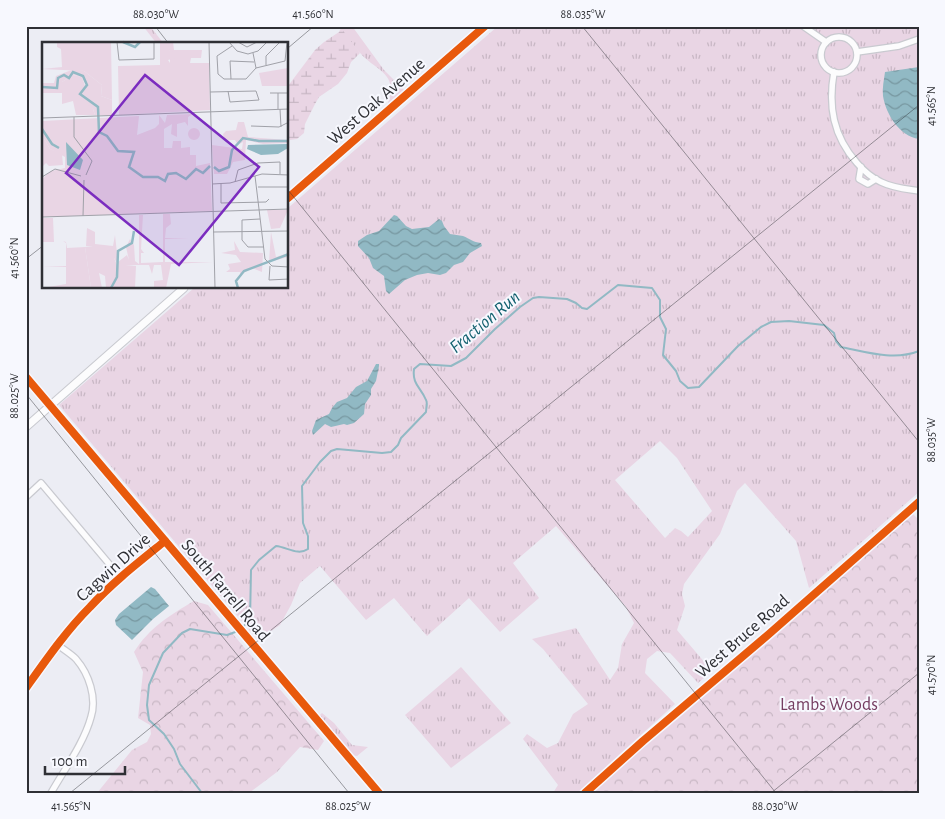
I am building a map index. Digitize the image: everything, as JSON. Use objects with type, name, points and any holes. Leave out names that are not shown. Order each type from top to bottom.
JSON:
[{"type":"street","name":"West Oak Avenue","points":[[289,197],[485,26]]},
{"type":"street","points":[[803,26],[826,42]]},
{"type":"street","points":[[836,37],[842,37],[852,42],[857,52],[852,68],[840,73],[834,72],[824,65],[821,53],[826,42],[836,37]]},
{"type":"street","points":[[857,52],[899,46],[919,40]]},
{"type":"street","points":[[834,72],[831,89],[833,123],[839,138],[849,154],[860,167],[876,179],[898,188],[919,191]]},
{"type":"street","points":[[860,167],[860,179],[863,183],[868,184],[876,179]]},
{"type":"street","points":[[26,427],[183,289]]},
{"type":"street","name":"South Farrell Road","points":[[26,378],[379,793]]},
{"type":"street","points":[[26,497],[41,483],[121,578]]},
{"type":"street","name":"West Bruce Road","points":[[585,793],[919,502]]},
{"type":"street","name":"Cagwin Drive","points":[[26,688],[91,605],[165,541]]},
{"type":"street","points":[[51,793],[84,735],[92,716],[92,696],[88,678],[76,659],[58,645]]},
{"type":"green space","points":[[143,26],[150,26],[162,42],[155,42]]},
{"type":"green space","points":[[339,26],[352,26],[384,70],[405,91],[392,103],[388,103],[390,85],[385,74],[358,51]]},
{"type":"green space","points":[[498,26],[919,26],[919,492],[809,588],[796,541],[745,483],[737,491],[720,534],[684,584],[682,594],[685,606],[677,630],[712,671],[698,683],[670,653],[657,651],[647,659],[645,673],[675,704],[577,793],[553,793],[558,785],[523,739],[527,734],[547,748],[558,743],[573,714],[588,704],[543,649],[532,639],[576,628],[610,680],[618,668],[622,644],[634,623],[626,607],[556,526],[513,563],[539,598],[500,632],[469,598],[427,636],[394,598],[366,620],[320,566],[300,583],[280,625],[258,640],[59,405],[193,289],[289,289],[289,207]],"holes":[[[660,441],[677,458],[712,511],[688,537],[675,528],[665,538],[615,480]]]},
{"type":"green space","points":[[341,28],[360,53],[351,62],[347,73],[338,84],[319,97],[305,124],[304,133],[297,139],[290,140],[289,85],[315,50],[339,32]]},
{"type":"green space","name":"Lambs Woods","points":[[912,513],[919,520],[919,793],[590,793]]},
{"type":"green space","points":[[194,601],[208,605],[324,741],[318,750],[300,747],[277,772],[249,793],[97,793],[132,750],[147,742],[151,734],[150,725],[138,718],[143,672],[134,652],[153,629]]},
{"type":"green space","points":[[461,667],[511,723],[451,768],[405,715]]},
{"type":"green space","points":[[322,713],[334,723],[352,745],[368,747],[357,756],[350,755],[318,717]]},
{"type":"water","points":[[919,67],[919,139],[905,134],[890,117],[883,96],[883,90],[885,72]]},
{"type":"water","points":[[394,215],[412,229],[429,227],[439,219],[450,234],[463,236],[481,243],[482,246],[470,253],[463,262],[454,265],[446,273],[440,275],[428,273],[417,275],[405,280],[389,294],[386,291],[384,276],[373,268],[369,258],[358,246],[358,241],[367,235],[379,231]]},
{"type":"water","points":[[376,364],[379,364],[379,366],[376,381],[371,389],[371,395],[365,404],[364,414],[354,423],[347,425],[331,427],[325,424],[313,435],[312,431],[316,420],[329,414],[337,402],[347,398],[356,387],[367,381]]},
{"type":"water","points":[[151,587],[155,589],[169,606],[132,640],[116,625],[115,620],[119,614]]},
{"type":"waterway","name":"Fraction Run","points":[[241,628],[250,621],[251,570],[259,560],[276,546],[300,552],[308,549],[308,536],[303,523],[302,486],[320,462],[331,451],[337,449],[391,452],[398,445],[401,438],[426,412],[427,401],[414,379],[414,369],[420,364],[451,366],[466,358],[495,329],[533,298],[567,299],[587,309],[618,285],[652,288],[660,300],[660,317],[666,329],[663,355],[676,371],[680,381],[688,388],[699,387],[738,346],[761,327],[771,322],[789,321],[824,325],[834,333],[836,341],[841,347],[870,353],[900,355],[919,351]]},
{"type":"waterway","name":"Fraction Run","points":[[202,793],[180,764],[174,749],[164,734],[149,720],[147,705],[149,685],[163,653],[182,633],[190,629],[227,635],[238,631]]},
{"type":"cycle path","points":[[289,197],[485,26]]},
{"type":"cycle path","points":[[26,377],[379,793]]},
{"type":"cycle path","points":[[585,793],[919,502]]},
{"type":"cycle path","points":[[26,688],[56,646],[81,616],[117,581],[165,541]]}]
